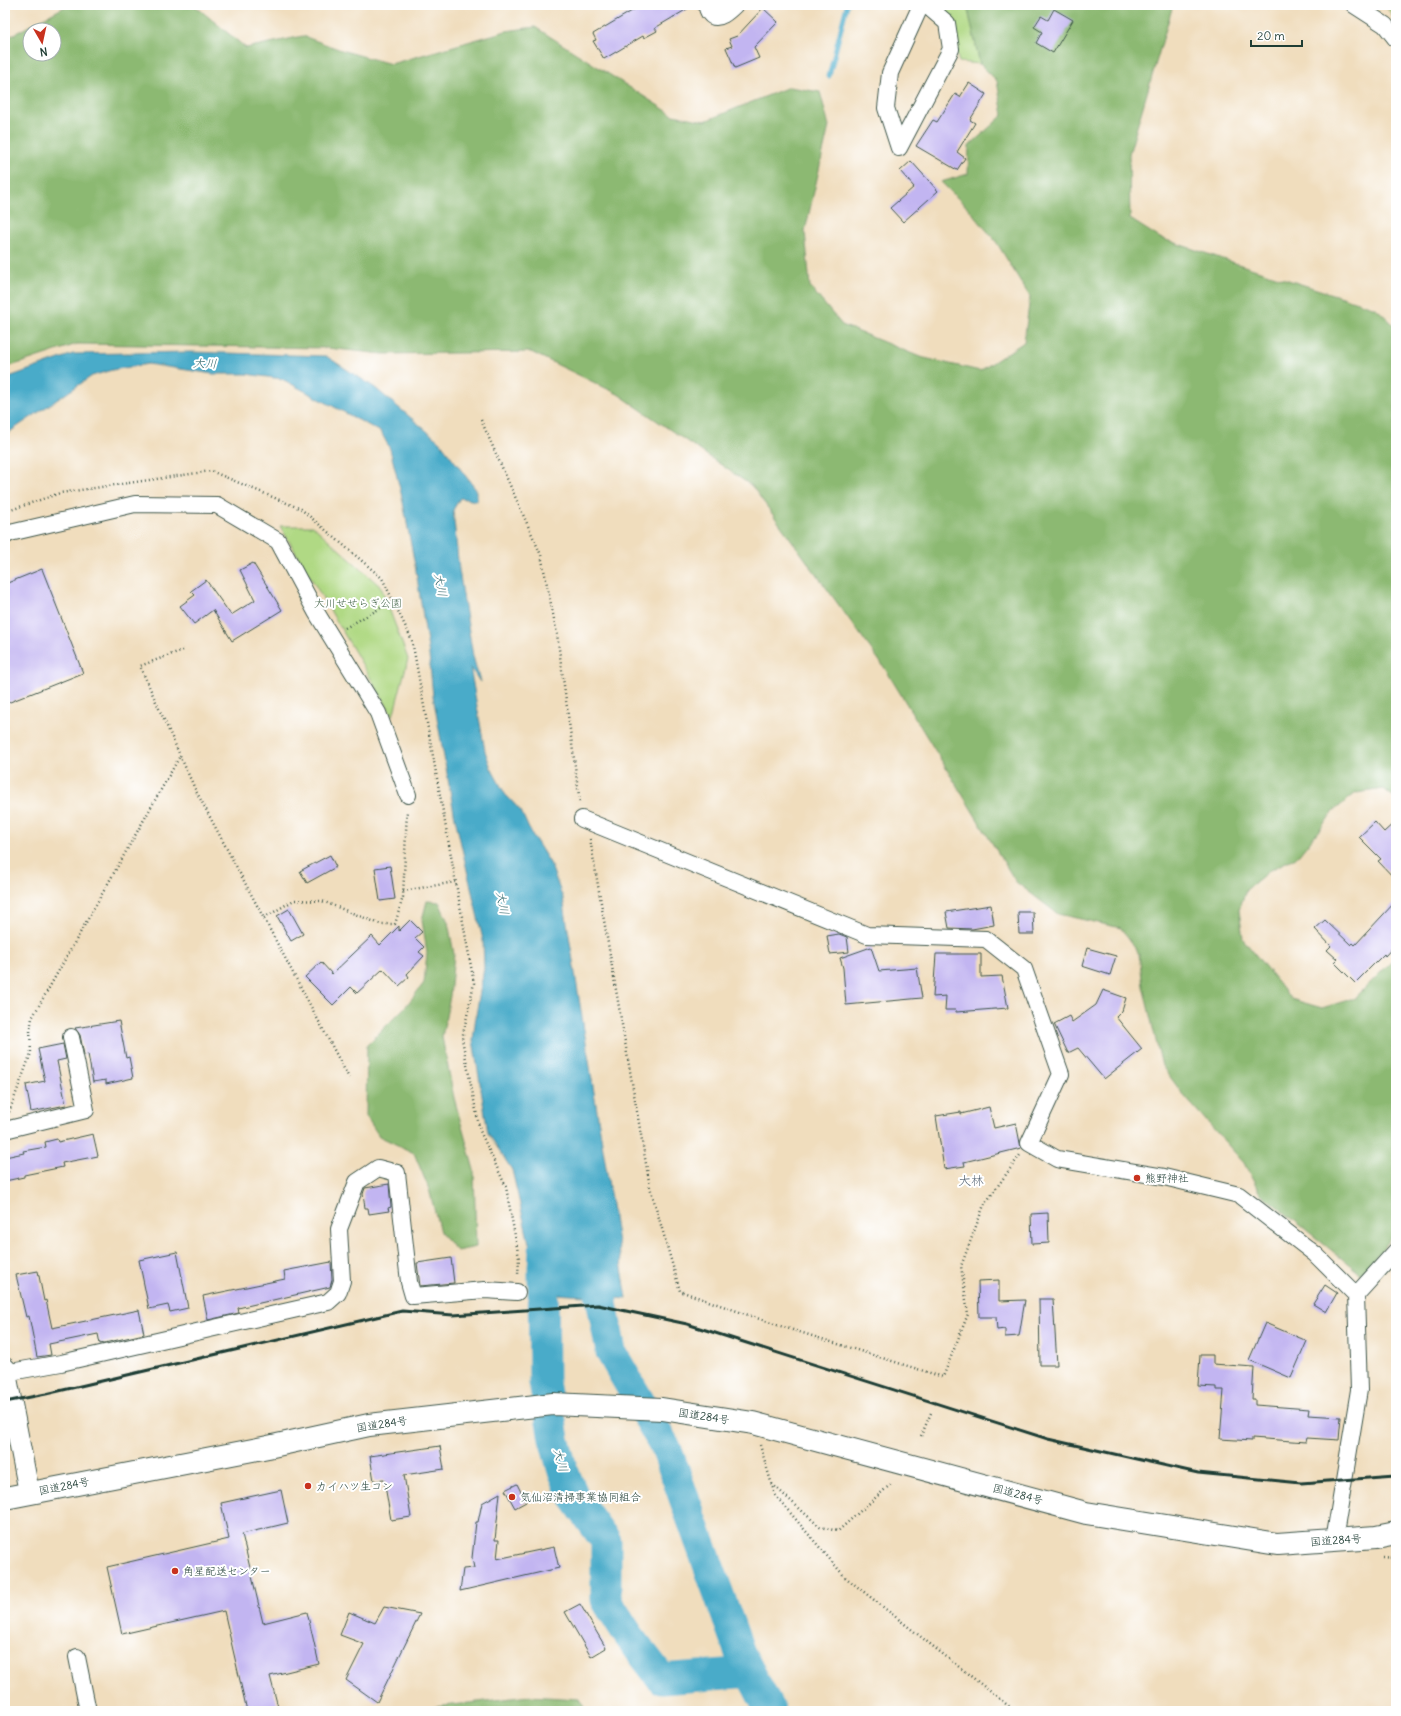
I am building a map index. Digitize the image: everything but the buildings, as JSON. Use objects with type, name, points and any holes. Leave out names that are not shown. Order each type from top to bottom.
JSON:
[{"type":"highway","name":"国道284号","points":[[5,1498],[29,1492],[268,1447],[368,1425],[505,1408],[553,1404],[662,1409],[753,1423],[1086,1513],[1277,1544],[1334,1540],[1396,1533]]},
{"type":"street","points":[[706,5],[710,14],[719,17],[728,13],[735,5]]},
{"type":"street","points":[[920,5],[890,73],[886,108],[899,148],[951,49],[947,23],[926,5]]},
{"type":"street","points":[[1354,5],[1385,26],[1396,39]]},
{"type":"street","points":[[5,536],[10,533],[135,504],[218,505],[278,542],[331,636],[378,713],[408,795]]},
{"type":"street","points":[[585,820],[867,935],[986,939],[1024,969],[1061,1074],[1029,1142],[1057,1159],[1164,1177],[1239,1195],[1315,1254],[1356,1295],[1359,1390],[1334,1540]]},
{"type":"street","points":[[6,1124],[86,1110],[71,1037]]},
{"type":"street","points":[[29,1492],[5,1371],[61,1363],[328,1302],[338,1293],[342,1281],[339,1229],[357,1182],[378,1168],[397,1173],[409,1282],[413,1296],[485,1290],[517,1292]]},
{"type":"street","points":[[1356,1295],[1396,1251]]},
{"type":"street","points":[[77,1657],[88,1711]]},
{"type":"path","points":[[481,420],[541,555],[557,634],[585,820],[650,1188],[680,1291],[774,1324],[943,1377],[968,1314],[961,1266],[984,1205],[1029,1142]]},
{"type":"path","points":[[5,512],[60,493],[211,471],[301,509],[382,578],[412,640],[474,983],[462,1039],[480,1131],[506,1187],[519,1258],[517,1292]]},
{"type":"path","points":[[331,636],[393,601]]},
{"type":"path","points":[[184,650],[140,666],[195,789],[349,1078]]},
{"type":"path","points":[[6,1124],[31,1053],[30,1030],[32,1018],[180,756]]},
{"type":"path","points":[[264,918],[294,900],[322,901],[380,924],[395,924],[403,891],[408,795]]},
{"type":"path","points":[[403,891],[455,882]]},
{"type":"path","points":[[921,1436],[932,1413]]},
{"type":"path","points":[[753,1423],[775,1495],[845,1577],[1015,1711]]},
{"type":"path","points":[[772,1484],[820,1527],[838,1531],[891,1484]]},
{"type":"green space","points":[[68,5],[194,5],[246,48],[303,36],[344,51],[391,64],[506,31],[535,27],[673,115],[705,121],[789,87],[820,92],[829,126],[805,231],[810,287],[842,325],[920,357],[980,371],[1024,342],[1030,297],[997,243],[969,209],[941,182],[968,174],[969,146],[1003,115],[997,81],[980,64],[967,5],[1173,5],[1129,154],[1130,219],[1160,238],[1376,308],[1396,327],[1396,799],[1384,789],[1356,793],[1336,809],[1298,856],[1270,870],[1246,890],[1239,910],[1243,939],[1291,999],[1322,1008],[1355,998],[1396,957],[1396,1233],[1361,1274],[1259,1192],[1244,1163],[1185,1097],[1162,1066],[1143,986],[1139,954],[1121,928],[1058,914],[1016,882],[884,667],[752,486],[618,394],[531,352],[383,354],[327,348],[77,344],[5,368],[5,39],[22,30],[22,62],[62,62],[62,22],[36,22]]},
{"type":"green space","points":[[941,5],[967,5],[980,64],[959,62]]},
{"type":"green space","points":[[1382,5],[1396,5],[1396,20],[1387,8]]},
{"type":"green space","name":"大川せせらぎ公園","points":[[280,526],[313,526],[381,587],[408,659],[393,716]]},
{"type":"green space","points":[[427,901],[439,902],[448,922],[454,954],[450,996],[442,1037],[454,1098],[474,1170],[476,1247],[457,1251],[440,1232],[429,1189],[414,1153],[379,1136],[366,1116],[367,1045],[406,1006],[424,983],[427,953],[422,920]]},
{"type":"green space","points":[[529,1696],[579,1699],[586,1711],[425,1711],[435,1707]]},
{"type":"water","points":[[191,352],[326,356],[374,387],[440,442],[477,491],[477,501],[460,498],[453,510],[459,570],[473,656],[480,682],[470,667],[485,751],[491,768],[505,794],[521,811],[530,831],[550,863],[563,898],[627,1299],[528,1292],[534,1283],[532,1256],[512,1170],[488,1133],[473,1040],[484,968],[483,940],[455,818],[433,696],[429,655],[416,571],[402,497],[390,449],[381,432],[282,379],[246,374],[213,374],[148,364],[112,370],[92,376],[5,435],[5,381],[9,377],[73,354]]},
{"type":"waterway","points":[[829,76],[847,5]]},
{"type":"waterway","name":"大川","points":[[544,1251],[544,1382],[554,1439],[562,1468],[574,1497],[606,1541],[606,1600],[629,1636],[662,1679],[750,1672]]},
{"type":"waterway","name":"大川","points":[[593,1254],[611,1352],[666,1448],[740,1653],[770,1711]]},
{"type":"railway","points":[[5,1402],[46,1394],[402,1311],[453,1315],[598,1305],[687,1324],[1048,1439],[1198,1473],[1301,1483],[1396,1476]]},
{"type":"place","name":"熊野神社","points":[[1137,1178]]},
{"type":"place","name":"カイハツ生コン","points":[[308,1486]]},
{"type":"place","name":"気仙沼清掃事業協同組合","points":[[512,1497]]},
{"type":"place","name":"角星配送センター","points":[[175,1571]]},
{"type":"district","name":"大林","points":[[971,1180]]}]
